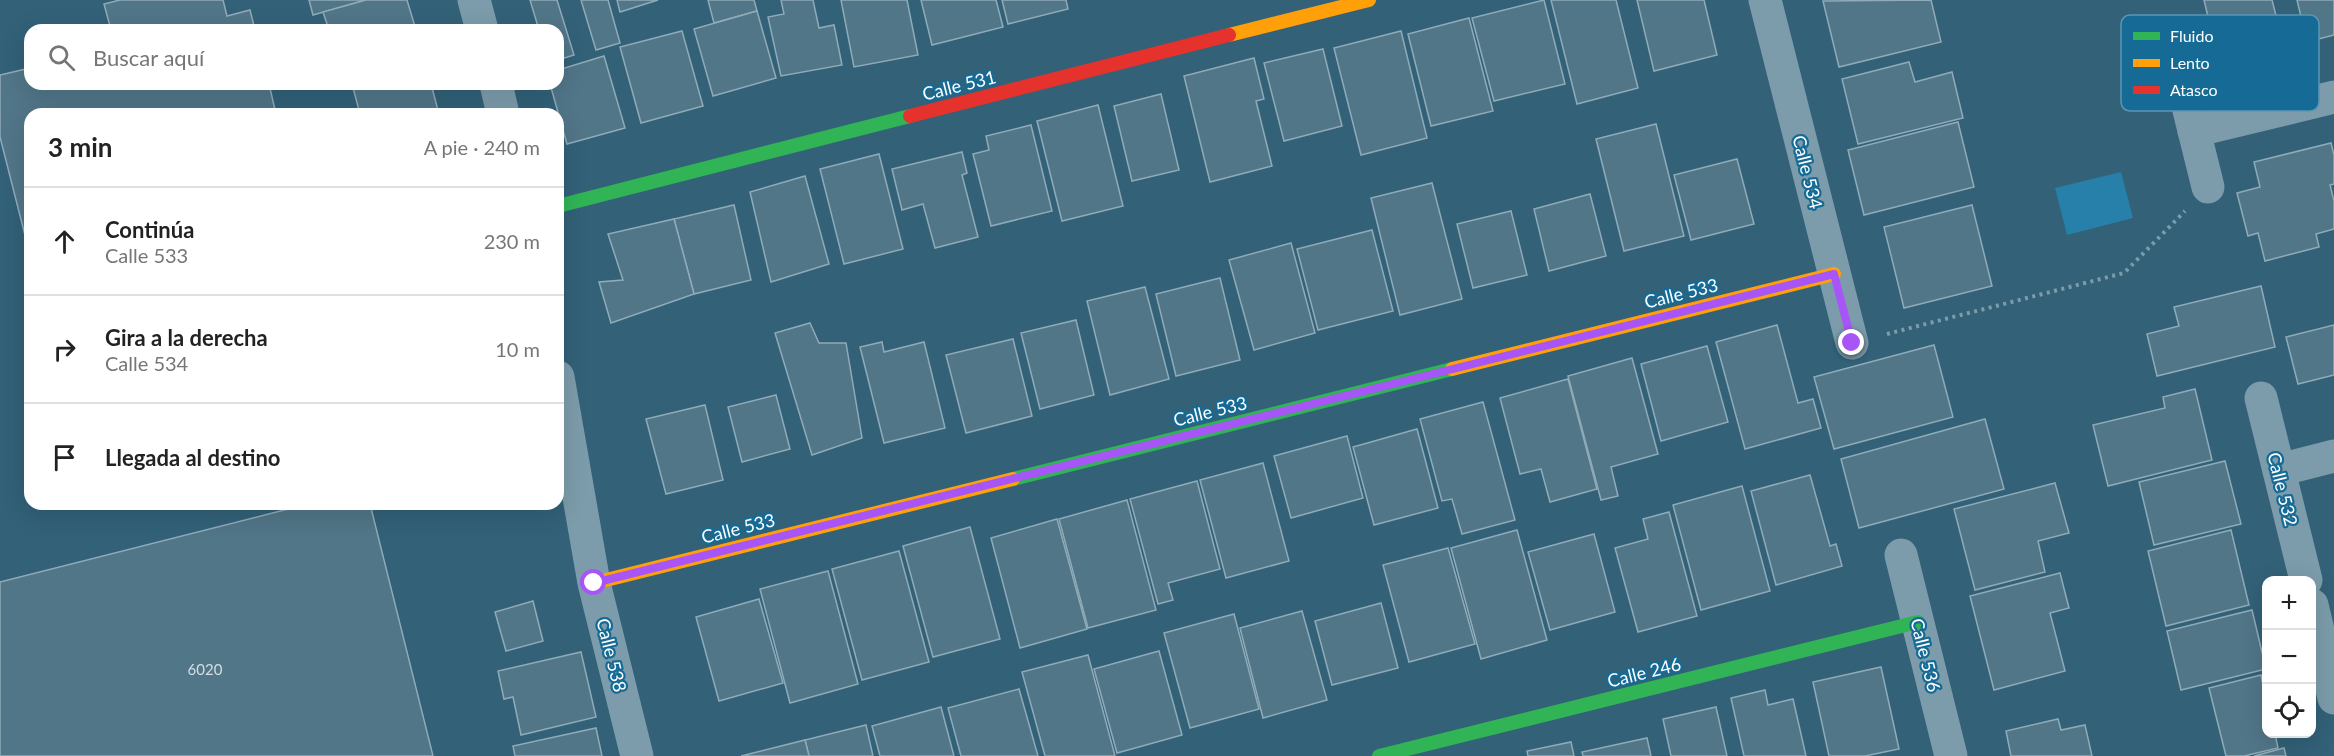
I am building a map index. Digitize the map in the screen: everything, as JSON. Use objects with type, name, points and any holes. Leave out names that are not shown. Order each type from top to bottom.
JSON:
[{"type":"street","points":[[474,0],[480,24]]},
{"type":"street","name":"Calle 531","points":[[564,204],[1369,0]]},
{"type":"street","name":"Calle 534","points":[[1766,0],[1852,343]]},
{"type":"street","points":[[497,90],[502,108]]},
{"type":"street","points":[[2319,101],[2334,97]]},
{"type":"street","points":[[2189,111],[2208,187]]},
{"type":"street","points":[[2194,131],[2276,111]]},
{"type":"street","name":"Calle 533","points":[[594,583],[1834,274]]},
{"type":"street","name":"Calle 532","points":[[2261,398],[2305,576]]},
{"type":"street","name":"Calle 538","points":[[564,411],[594,583],[637,756]]},
{"type":"street","points":[[2279,470],[2334,456]]},
{"type":"street","name":"Calle 536","points":[[1901,555],[1951,756]]},
{"type":"street","name":"Calle 246","points":[[1379,756],[1918,622]]},
{"type":"street","points":[[2316,622],[2334,698]]},
{"type":"path","points":[[1852,343],[2124,273],[2208,187]]},
{"type":"shaded area","points":[[2121,172],[2133,218],[2067,235],[2055,188]]},
{"type":"building","points":[[120,0],[223,0],[227,16],[250,10],[254,24],[109,24],[104,4]]},
{"type":"building","points":[[309,0],[366,0],[313,15]]},
{"type":"building","points":[[366,0],[407,0],[414,24],[327,24],[323,12]]},
{"type":"building","points":[[530,0],[557,0],[574,55],[564,58],[564,24],[537,24]]},
{"type":"building","points":[[581,0],[608,0],[620,43],[596,50]]},
{"type":"building","points":[[617,0],[658,0],[620,12]]},
{"type":"building","points":[[708,0],[754,0],[757,11],[714,23]]},
{"type":"building","points":[[781,0],[813,0],[819,28],[834,25],[842,65],[781,76],[768,17],[784,14]]},
{"type":"building","points":[[841,0],[907,0],[918,55],[854,67]]},
{"type":"building","points":[[921,0],[996,0],[1003,27],[932,45]]},
{"type":"building","points":[[1002,0],[1066,0],[1068,9],[1008,24]]},
{"type":"building","points":[[1544,0],[1565,84],[1494,101],[1472,18]]},
{"type":"building","points":[[1551,0],[1616,0],[1638,88],[1577,104]]},
{"type":"building","points":[[1637,0],[1704,0],[1717,55],[1654,71]]},
{"type":"building","points":[[1931,0],[1941,42],[1839,67],[1823,1]]},
{"type":"building","points":[[2204,0],[2272,0],[2276,15],[2208,15]]},
{"type":"building","points":[[2297,0],[2334,0],[2334,35],[2319,39],[2319,15],[2301,15]]},
{"type":"building","points":[[757,11],[776,78],[713,96],[694,29]]},
{"type":"building","points":[[1469,18],[1493,111],[1431,126],[1408,34]]},
{"type":"building","points":[[682,31],[703,106],[641,123],[620,47]]},
{"type":"building","points":[[1401,31],[1427,138],[1361,155],[1334,48]]},
{"type":"building","points":[[1323,49],[1342,126],[1284,141],[1264,63]]},
{"type":"building","points":[[604,56],[625,128],[567,144],[564,133],[564,108],[557,108],[552,90],[564,90],[564,68]]},
{"type":"building","points":[[1254,58],[1264,99],[1256,101],[1272,166],[1210,182],[1184,76]]},
{"type":"building","points":[[1909,62],[1915,82],[1952,72],[1963,118],[1858,144],[1842,79]]},
{"type":"building","points":[[24,69],[24,90],[270,90],[275,108],[24,108],[24,231],[0,137],[0,75]]},
{"type":"building","points":[[354,90],[433,90],[437,108],[358,108]]},
{"type":"building","points":[[1161,94],[1179,170],[1132,181],[1114,106]]},
{"type":"building","points":[[1098,105],[1123,206],[1062,221],[1037,121]]},
{"type":"building","points":[[1958,122],[1974,187],[1864,215],[1848,150]]},
{"type":"building","points":[[1656,124],[1684,236],[1624,251],[1596,139]]},
{"type":"building","points":[[1031,125],[1052,211],[991,226],[973,154],[989,150],[986,136]]},
{"type":"building","points":[[2331,143],[2334,155],[2334,184],[2330,185],[2334,201],[2334,229],[2316,234],[2319,247],[2265,261],[2258,233],[2248,236],[2237,193],[2260,187],[2254,162]]},
{"type":"building","points":[[962,152],[967,173],[962,175],[978,237],[935,248],[923,204],[902,210],[892,169]]},
{"type":"building","points":[[879,154],[903,249],[844,264],[820,169]]},
{"type":"building","points":[[1737,159],[1754,224],[1691,240],[1674,175]]},
{"type":"building","points":[[805,176],[829,264],[771,282],[750,192]]},
{"type":"building","points":[[1432,183],[1462,299],[1400,315],[1371,198]]},
{"type":"building","points":[[1590,194],[1606,256],[1549,271],[1534,209]]},
{"type":"building","points":[[734,205],[751,280],[694,294],[674,219]]},
{"type":"building","points":[[1972,205],[1992,286],[1904,308],[1884,227]]},
{"type":"building","points":[[1511,211],[1527,275],[1473,288],[1457,224]]},
{"type":"building","points":[[674,219],[694,294],[611,323],[599,282],[623,280],[608,234]]},
{"type":"building","points":[[1372,230],[1393,311],[1318,330],[1297,249]]},
{"type":"building","points":[[1291,243],[1315,333],[1254,350],[1229,260]]},
{"type":"building","points":[[1220,278],[1240,360],[1176,376],[1156,294]]},
{"type":"building","points":[[2261,286],[2275,347],[2157,376],[2147,334],[2179,326],[2174,307]]},
{"type":"building","points":[[1145,287],[1169,379],[1110,395],[1087,301]]},
{"type":"building","points":[[1076,320],[1094,395],[1040,409],[1021,333]]},
{"type":"building","points":[[810,323],[819,343],[846,343],[862,438],[812,455],[775,333]]},
{"type":"building","points":[[1777,325],[1798,403],[1813,399],[1821,428],[1745,449],[1716,342]]},
{"type":"building","points":[[2334,325],[2334,375],[2298,384],[2286,337]]},
{"type":"building","points":[[1013,339],[1032,416],[966,433],[946,355]]},
{"type":"building","points":[[882,342],[884,352],[924,342],[945,428],[884,443],[860,347]]},
{"type":"building","points":[[1934,345],[1953,417],[1834,449],[1814,377]]},
{"type":"building","points":[[1707,346],[1728,422],[1661,441],[1641,364]]},
{"type":"building","points":[[1632,358],[1658,454],[1611,467],[1618,496],[1601,500],[1568,376]]},
{"type":"building","points":[[1568,379],[1597,489],[1550,502],[1541,469],[1520,474],[1500,398]]},
{"type":"building","points":[[2195,389],[2212,460],[2108,486],[2093,425],[2165,408],[2163,397]]},
{"type":"building","points":[[776,395],[790,449],[742,462],[728,407]]},
{"type":"building","points":[[1483,402],[1515,520],[1462,534],[1452,499],[1442,501],[1420,419]]},
{"type":"building","points":[[705,405],[723,480],[666,494],[646,419]]},
{"type":"building","points":[[1985,419],[2004,489],[1859,528],[1841,459]]},
{"type":"building","points":[[1417,429],[1438,508],[1374,525],[1353,447]]},
{"type":"building","points":[[1347,436],[1363,498],[1291,518],[1274,456]]},
{"type":"building","points":[[2225,461],[2241,524],[2154,545],[2139,482]]},
{"type":"building","points":[[1263,463],[1289,561],[1226,578],[1200,480]]},
{"type":"building","points":[[1810,475],[1830,546],[1836,544],[1842,566],[1776,585],[1751,491]]},
{"type":"building","points":[[1197,481],[1220,569],[1168,583],[1173,600],[1158,604],[1130,499]]},
{"type":"building","points":[[2055,483],[2069,533],[2038,541],[2045,572],[1975,590],[1954,509]]},
{"type":"building","points":[[1742,486],[1770,591],[1701,610],[1673,505]]},
{"type":"building","points":[[1127,500],[1156,610],[1088,628],[1059,519]]},
{"type":"building","points":[[284,510],[372,510],[433,756],[0,756],[0,582]]},
{"type":"building","points":[[1669,512],[1697,616],[1638,632],[1615,548],[1648,539],[1643,519]]},
{"type":"building","points":[[1057,519],[1087,629],[1020,648],[991,538]]},
{"type":"building","points":[[970,527],[1000,639],[933,657],[903,546]]},
{"type":"building","points":[[1517,530],[1547,640],[1481,659],[1451,548]]},
{"type":"building","points":[[2231,530],[2249,605],[2166,626],[2148,551]]},
{"type":"building","points":[[1594,534],[1615,612],[1550,630],[1528,552]]},
{"type":"building","points":[[1448,548],[1475,644],[1409,662],[1383,565]]},
{"type":"building","points":[[899,551],[929,662],[862,680],[832,569]]},
{"type":"building","points":[[828,571],[858,684],[790,703],[760,589]]},
{"type":"building","points":[[2060,573],[2069,608],[2050,613],[2065,671],[1994,690],[1970,596]]},
{"type":"building","points":[[759,599],[783,683],[719,701],[696,617]]},
{"type":"building","points":[[533,601],[543,641],[506,651],[495,612]]},
{"type":"building","points":[[1381,603],[1398,668],[1332,685],[1315,621]]},
{"type":"building","points":[[2252,610],[2262,652],[2262,670],[2181,690],[2167,631]]},
{"type":"building","points":[[1302,611],[1327,700],[1263,718],[1240,628]]},
{"type":"building","points":[[1234,614],[1259,709],[1190,728],[1164,633]]},
{"type":"building","points":[[1159,651],[1182,735],[1117,753],[1094,669]]},
{"type":"building","points":[[581,652],[596,717],[521,735],[513,697],[504,699],[498,671]]},
{"type":"building","points":[[1088,655],[1115,756],[1045,756],[1022,672]]},
{"type":"building","points":[[1881,667],[1899,749],[1865,756],[1829,756],[1813,682]]},
{"type":"building","points":[[2261,675],[2262,738],[2276,738],[2278,748],[2244,756],[2226,756],[2209,688]]},
{"type":"building","points":[[1019,689],[1038,756],[961,756],[948,708]]},
{"type":"building","points":[[1765,690],[1768,705],[1793,699],[1806,756],[1744,756],[1731,698]]},
{"type":"building","points":[[941,707],[954,756],[880,756],[872,726]]},
{"type":"building","points":[[1716,707],[1727,756],[1671,756],[1663,719]]},
{"type":"building","points":[[2058,719],[2061,730],[2085,725],[2092,756],[2011,756],[2006,731]]},
{"type":"building","points":[[866,725],[873,756],[809,756],[805,740]]},
{"type":"building","points":[[596,728],[602,756],[515,756],[513,746]]},
{"type":"building","points":[[1647,738],[1651,756],[1583,756],[1582,752]]},
{"type":"building","points":[[805,740],[809,756],[741,756]]},
{"type":"building","points":[[1571,742],[1574,756],[1528,756],[1527,751]]},
{"type":"building","points":[[2284,748],[2286,756],[2254,756]]},
{"type":"traffic: fast","points":[[564,204],[910,116]]},
{"type":"traffic: fast","points":[[1013,479],[1452,369]]},
{"type":"traffic: fast","points":[[1379,756],[1918,622]]},
{"type":"traffic: slow","points":[[1229,35],[1369,0]]},
{"type":"traffic: slow","points":[[1452,369],[1834,274]]},
{"type":"traffic: slow","points":[[594,583],[1013,479]]},
{"type":"traffic: jam","points":[[910,116],[1229,35]]},
{"type":"route","points":[[594,583],[1834,274],[1852,343]]}]
